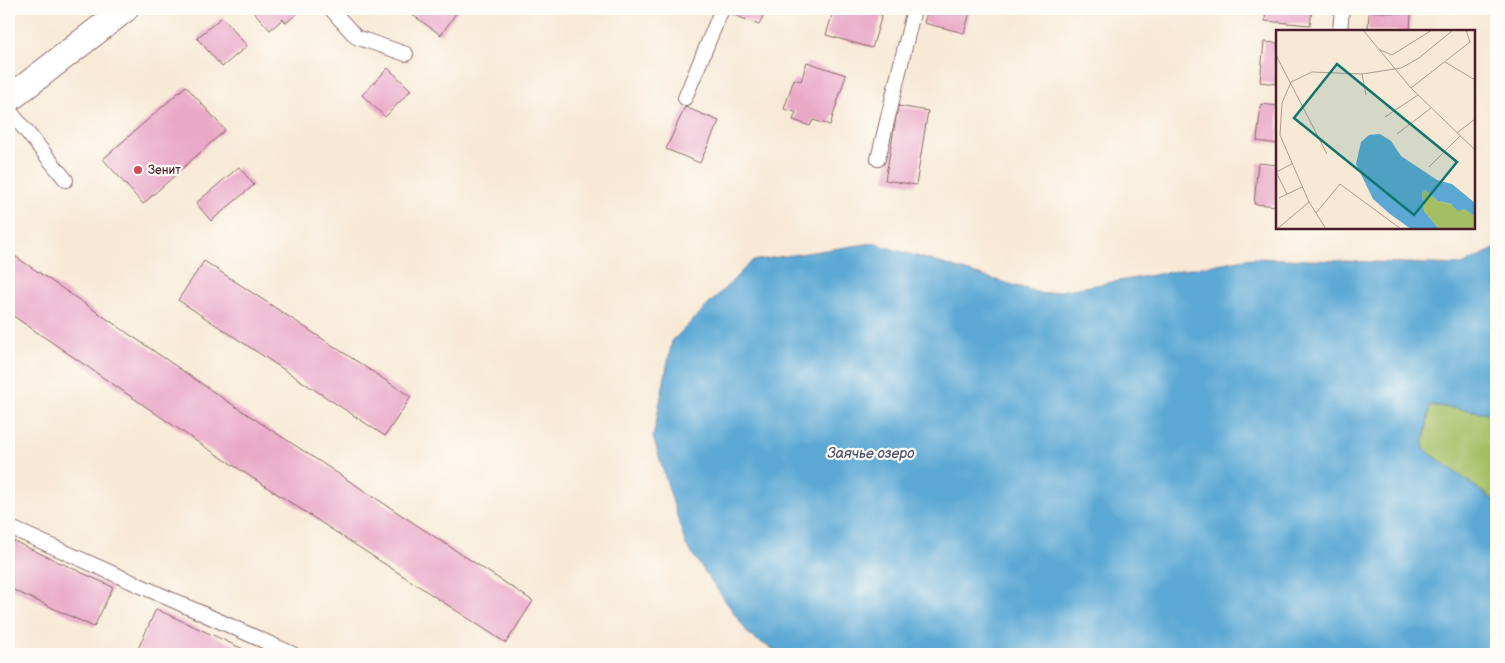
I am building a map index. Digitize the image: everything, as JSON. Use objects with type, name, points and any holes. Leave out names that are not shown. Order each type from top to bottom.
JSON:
[{"type":"street","points":[[9,99],[125,9]]},
{"type":"lane","points":[[331,9],[356,37],[406,54]]},
{"type":"lane","points":[[685,98],[722,9]]},
{"type":"lane","points":[[878,159],[914,9]]},
{"type":"lane","points":[[1340,30],[1342,9]]},
{"type":"lane","points":[[9,110],[66,180]]},
{"type":"lane","points":[[9,527],[293,654]]},
{"type":"green space","points":[[1430,405],[1496,414],[1496,502],[1423,449]]},
{"type":"water","name":"Заячье озеро","points":[[873,243],[1043,294],[1252,258],[1462,265],[1496,248],[1496,414],[1430,405],[1423,448],[1496,502],[1496,654],[781,654],[750,636],[686,545],[653,437],[672,341],[752,261]]},
{"type":"building","points":[[251,9],[297,9],[300,11],[286,23],[283,19],[270,30]]},
{"type":"building","points":[[414,9],[459,9],[441,35],[411,14]]},
{"type":"building","points":[[728,9],[766,9],[759,25],[727,12]]},
{"type":"building","points":[[834,9],[860,9],[882,15],[872,48],[826,35]]},
{"type":"building","points":[[928,9],[971,9],[964,33],[924,23]]},
{"type":"building","points":[[1266,9],[1312,9],[1310,25],[1265,21]]},
{"type":"building","points":[[1369,11],[1411,14],[1410,30],[1368,30]]},
{"type":"building","points":[[222,17],[247,46],[222,67],[197,38]]},
{"type":"building","points":[[1264,42],[1276,43],[1276,84],[1260,82]]},
{"type":"building","points":[[807,62],[846,75],[830,125],[813,120],[810,126],[793,120],[796,112],[784,109],[794,79],[801,81]]},
{"type":"building","points":[[388,68],[411,90],[385,117],[362,95]]},
{"type":"building","points":[[186,86],[225,130],[143,204],[103,159]]},
{"type":"building","points":[[1261,104],[1276,106],[1276,144],[1257,141]]},
{"type":"building","points":[[898,106],[928,111],[916,185],[885,180]]},
{"type":"building","points":[[685,107],[719,121],[700,163],[666,149]]},
{"type":"building","points":[[1258,163],[1276,165],[1276,206],[1254,204]]},
{"type":"building","points":[[239,167],[254,185],[211,221],[196,203]]},
{"type":"building","points":[[9,252],[224,399],[533,601],[506,643],[196,441],[9,313]]},
{"type":"building","points":[[204,261],[411,397],[385,436],[178,300]]},
{"type":"building","points":[[9,539],[113,587],[94,627],[9,588]]},
{"type":"building","points":[[156,609],[254,654],[149,654],[138,649]]},
{"type":"place","name":"Зенит","points":[[138,170]]}]
